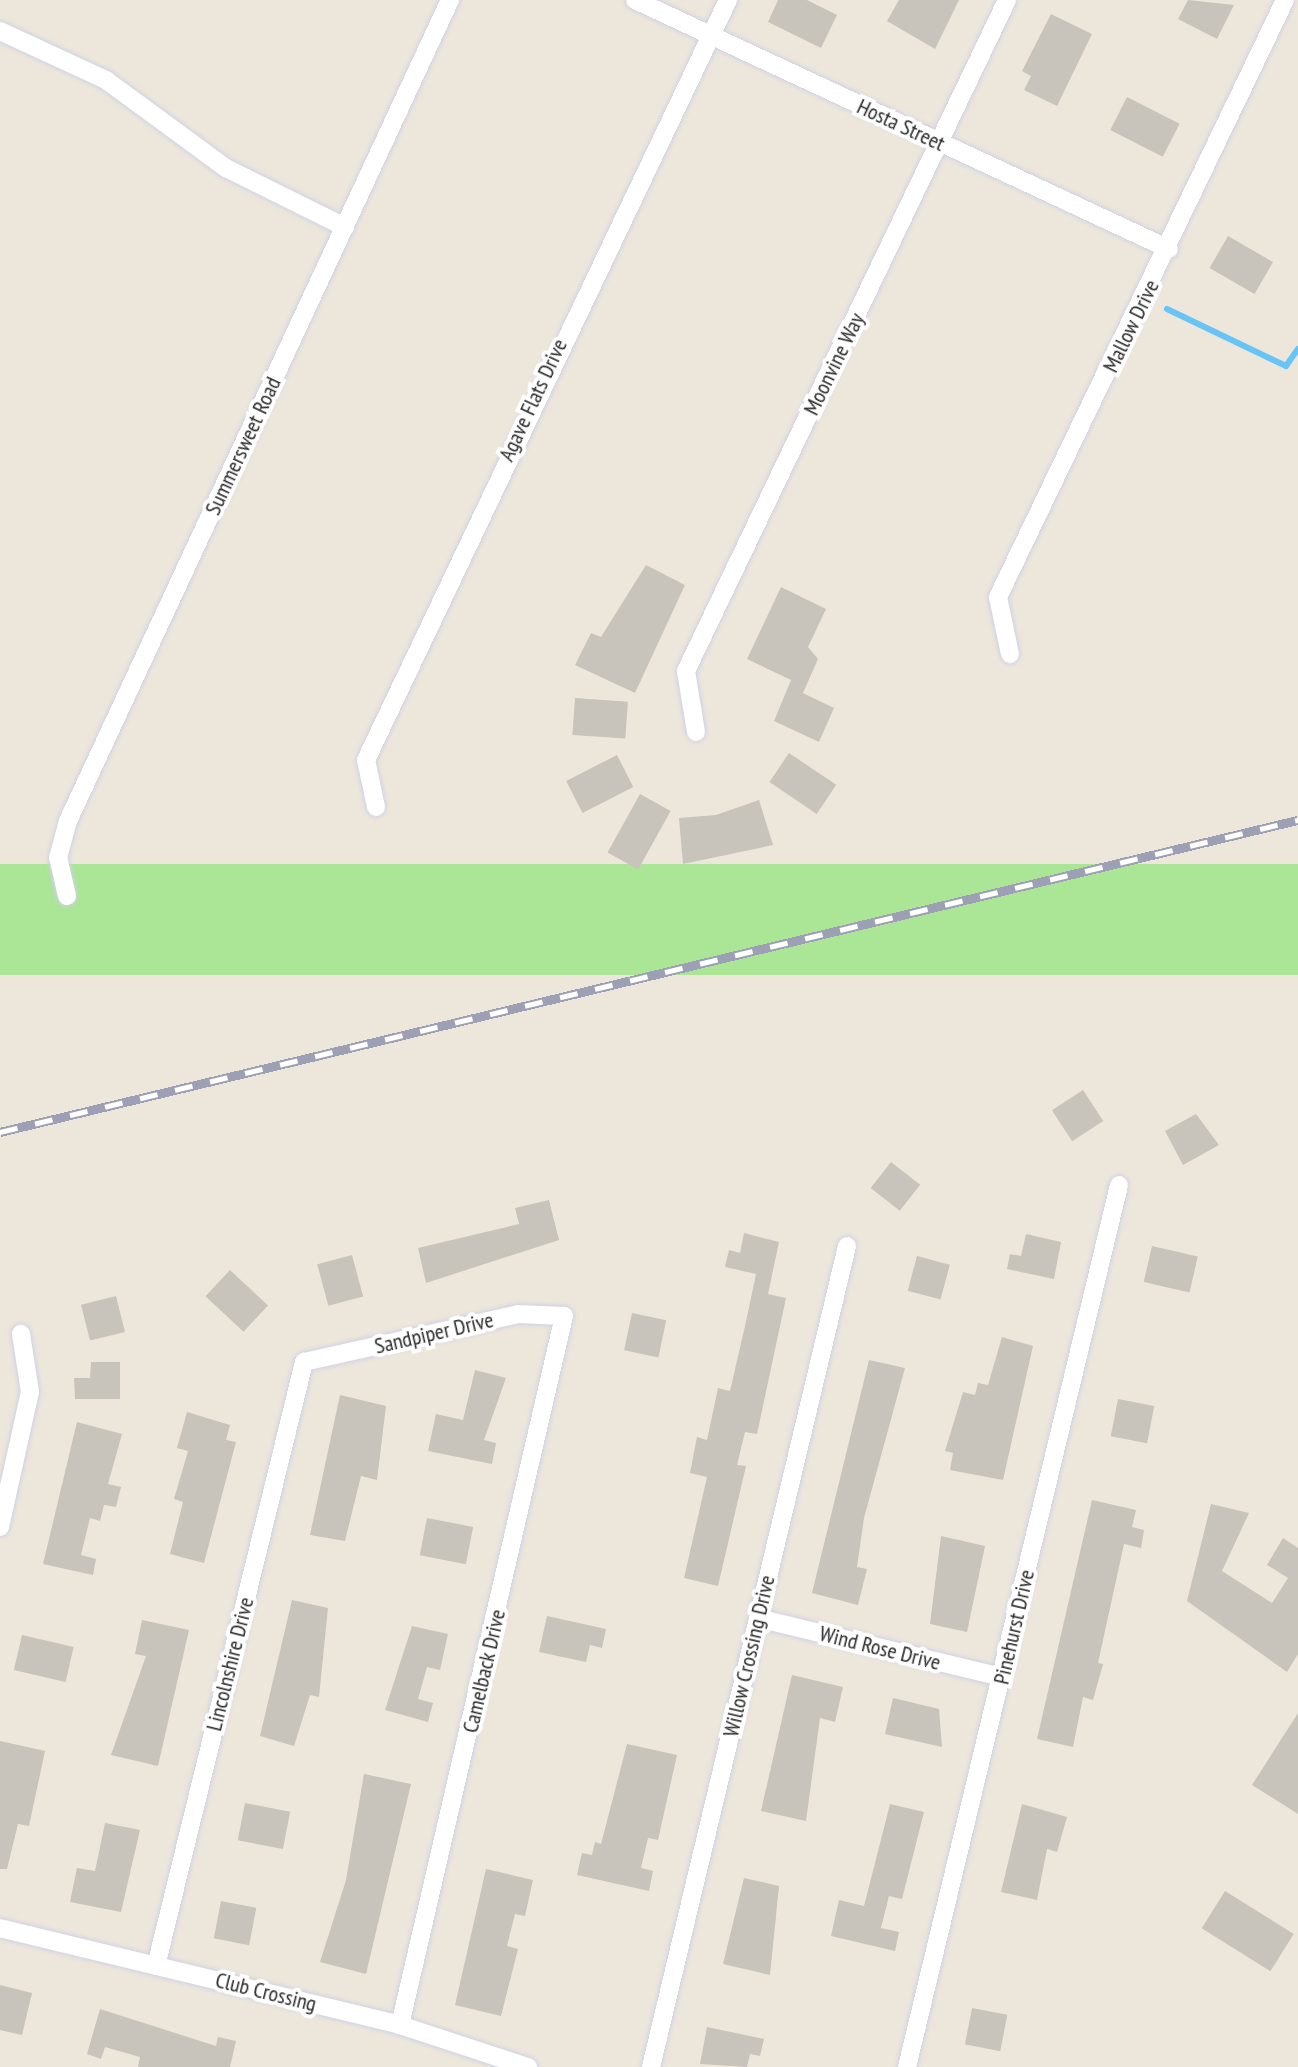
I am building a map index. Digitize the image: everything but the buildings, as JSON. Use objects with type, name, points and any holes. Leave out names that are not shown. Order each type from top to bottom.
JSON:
[{"type":"street","name":"Summersweet Road","points":[[67,896],[58,858],[68,821],[450,0]]},
{"type":"street","name":"Hosta Street","points":[[635,0],[1169,249]]},
{"type":"street","name":"Agave Flats Drive","points":[[376,807],[366,760],[728,0]]},
{"type":"street","name":"Moonvine Way","points":[[696,732],[686,671],[1007,0]]},
{"type":"street","name":"Mallow Drive","points":[[1010,654],[998,597],[1169,249],[1285,0]]},
{"type":"street","points":[[0,31],[106,80],[226,168],[345,227]]},
{"type":"street","name":"Pinehurst Drive","points":[[907,2067],[1119,1185]]},
{"type":"street","name":"Willow Crossing Drive","points":[[651,2067],[847,1246]]},
{"type":"street","name":"Sandpiper Drive","points":[[304,1362],[518,1314],[564,1316]]},
{"type":"street","name":"Camelback Drive","points":[[400,2025],[564,1316]]},
{"type":"street","points":[[0,1527],[30,1392],[21,1334]]},
{"type":"street","name":"Lincolnshire Drive","points":[[156,1966],[304,1362]]},
{"type":"street","name":"Wind Rose Drive","points":[[758,1618],[1002,1677]]},
{"type":"street","name":"Club Crossing","points":[[0,1928],[400,2025],[528,2067]]},
{"type":"green space","points":[[0,864],[1298,864],[1298,975],[0,975]]},
{"type":"waterway","points":[[1167,309],[1286,366],[1298,349]]},
{"type":"railway","points":[[0,1132],[1298,820]]}]
